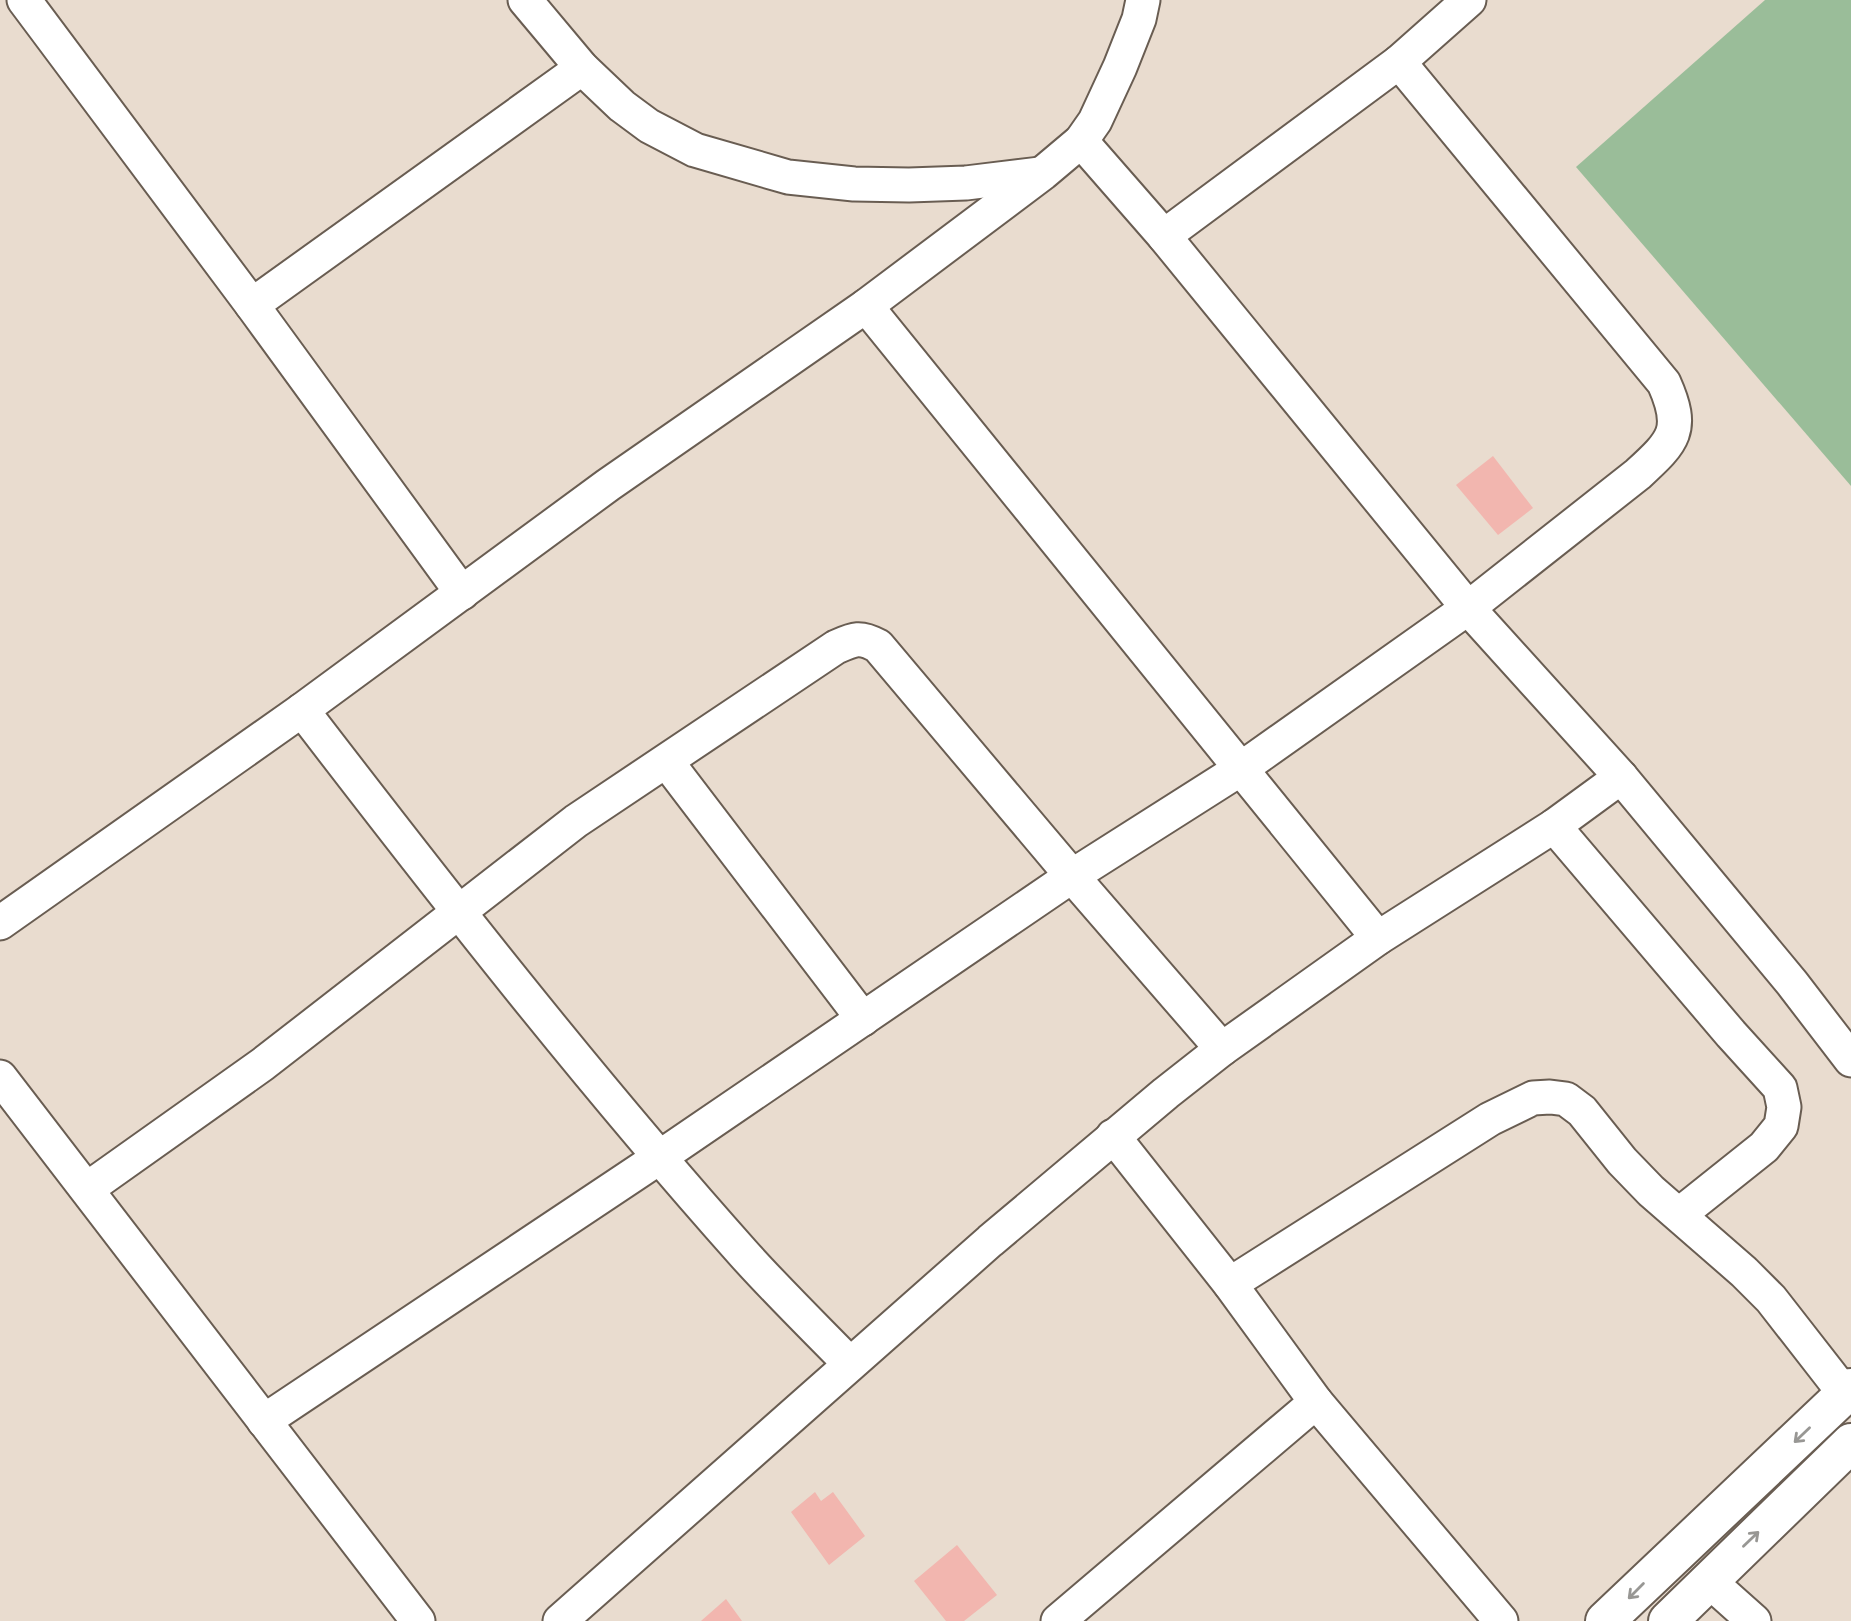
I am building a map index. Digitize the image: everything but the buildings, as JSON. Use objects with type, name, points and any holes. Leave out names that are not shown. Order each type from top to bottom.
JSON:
[{"type":"street","points":[[24,0],[252,305],[462,593]]},
{"type":"street","points":[[525,0],[582,68],[622,106],[649,126],[695,150],[788,177],[855,184],[909,186],[966,183],[1043,173]]},
{"type":"street","points":[[0,923],[302,710],[608,485],[866,306],[1043,173],[1081,141],[1095,121],[1120,67],[1139,19],[1143,0]]},
{"type":"street","points":[[1164,236],[1399,62],[1469,0]]},
{"type":"street","points":[[264,1421],[660,1157],[1072,876],[1242,768],[1468,608],[1654,460],[1675,431],[1674,407],[1664,383],[1399,62]]},
{"type":"street","points":[[252,305],[582,68]]},
{"type":"street","points":[[1081,141],[1164,236],[1468,608],[1621,777],[1851,1060]]},
{"type":"street","points":[[866,306],[1378,938]]},
{"type":"street","points":[[87,1189],[263,1064],[576,821],[852,640],[865,639],[878,646],[1222,1049]]},
{"type":"street","points":[[302,710],[457,912],[660,1157],[744,1254],[850,1364]]},
{"type":"street","points":[[667,762],[863,1019]]},
{"type":"street","points":[[560,1621],[1113,1136],[1222,1049],[1378,938],[1554,826],[1621,777]]},
{"type":"street","points":[[1554,826],[1780,1088],[1784,1107],[1781,1126],[1764,1147],[1680,1214]]},
{"type":"street","points":[[0,1077],[418,1621]]},
{"type":"street","points":[[1230,1284],[1490,1119],[1533,1098],[1566,1099],[1582,1111],[1622,1161],[1651,1191],[1680,1214],[1771,1299],[1848,1391],[1605,1621]]},
{"type":"street","points":[[1113,1136],[1230,1284],[1316,1402],[1501,1621]]},
{"type":"street","points":[[1058,1621],[1316,1402]]},
{"type":"street","points":[[1668,1621],[1851,1443]]},
{"type":"street","points":[[1708,1580],[1754,1621]]},
{"type":"green space","points":[[1765,0],[1851,0],[1851,486],[1576,167]]}]
